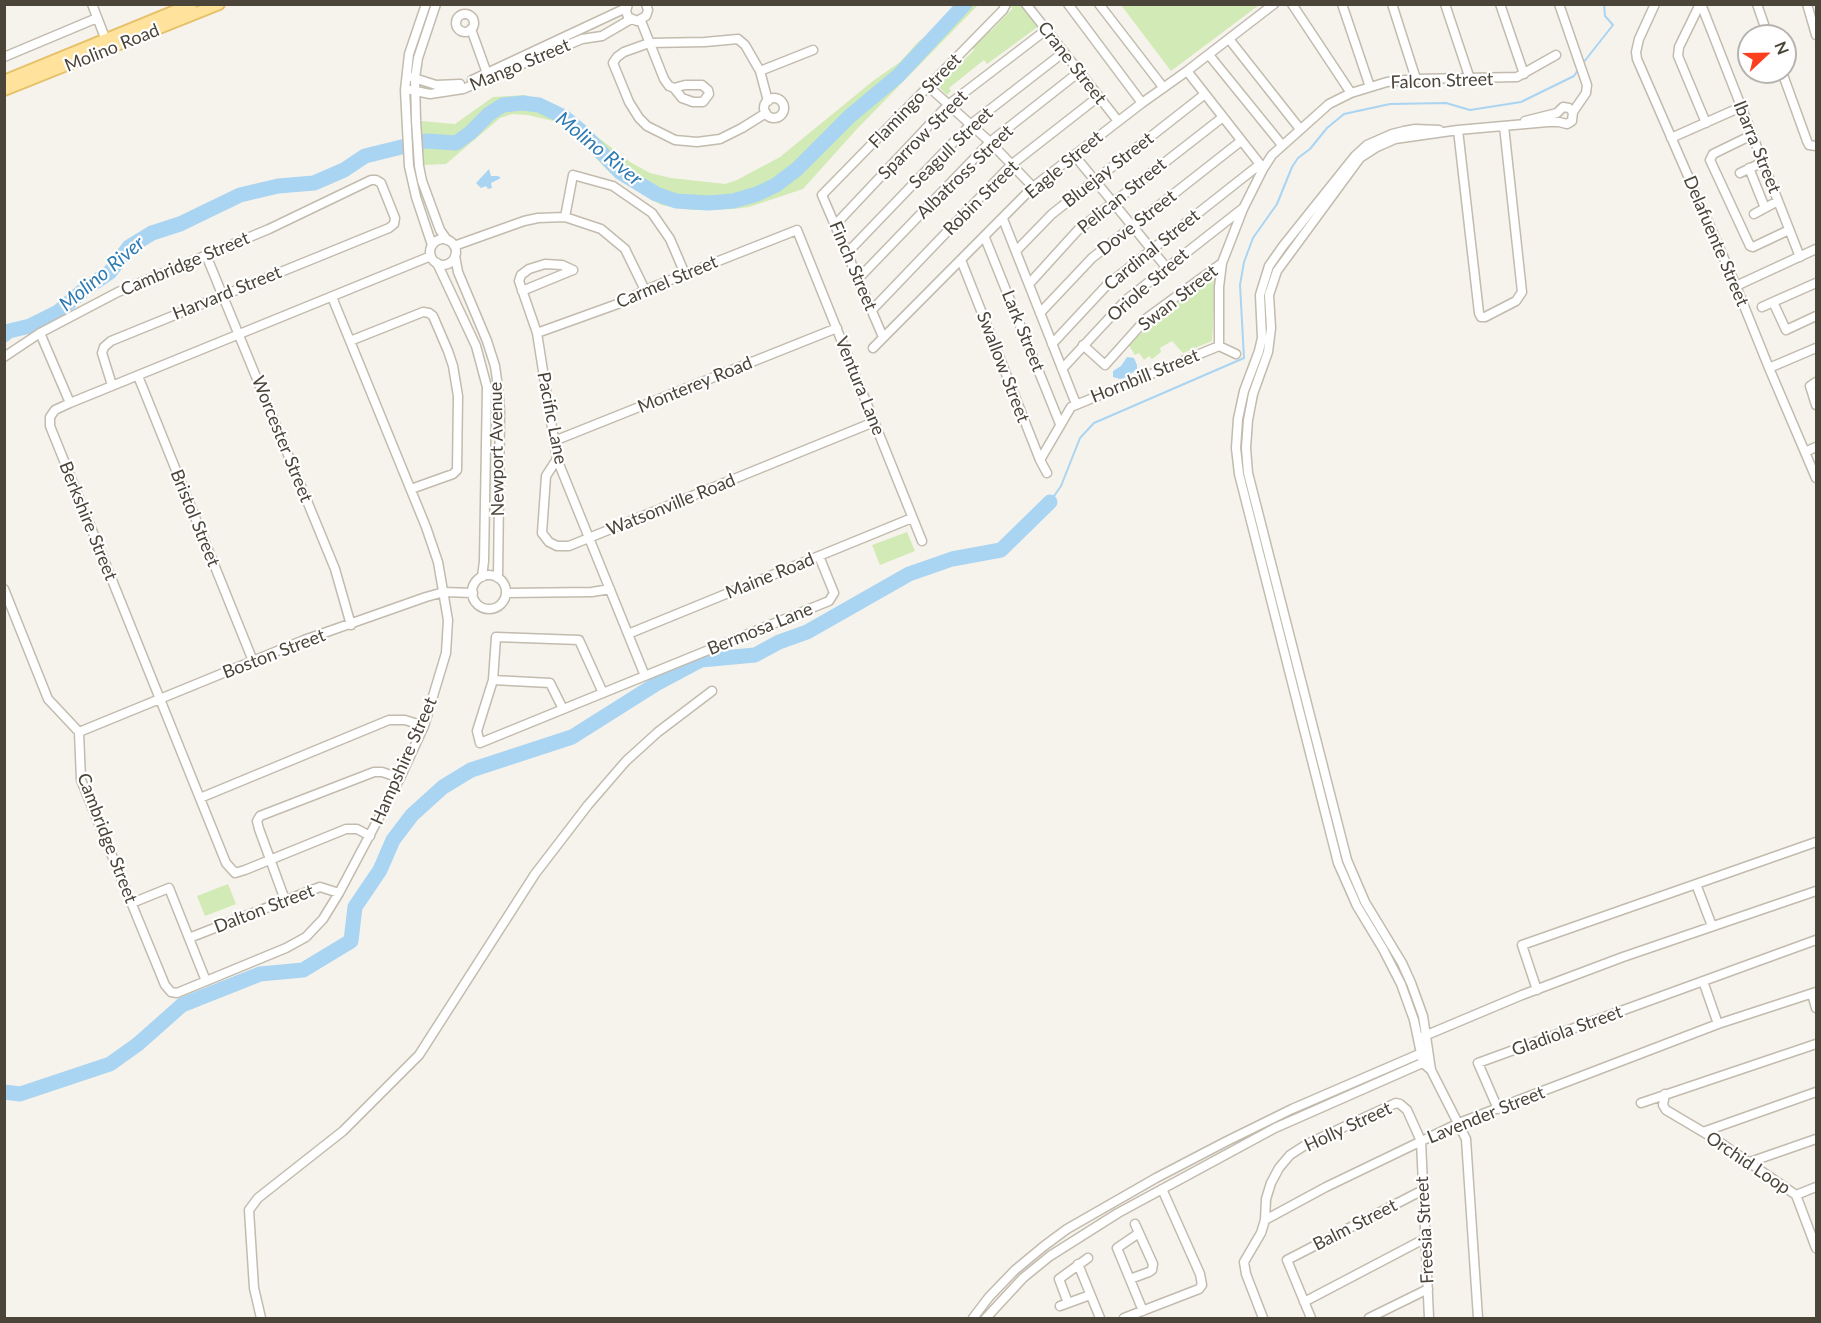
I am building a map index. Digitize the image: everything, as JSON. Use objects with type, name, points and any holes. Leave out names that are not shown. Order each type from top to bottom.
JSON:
[{"type":"main road","name":"Molino Road","points":[[4,90],[107,45],[192,4]]},
{"type":"main road","name":"Molino Road","points":[[4,81],[219,4]]},
{"type":"street","points":[[92,4],[107,45]]},
{"type":"street","points":[[426,4],[405,75],[409,166],[416,197],[432,245],[434,260],[449,262],[454,256],[450,243],[440,230],[419,166],[416,121],[415,78],[418,58],[436,4]]},
{"type":"street","name":"Flamingo Street","points":[[822,195],[929,87],[1003,10],[1006,4]]},
{"type":"street","name":"Crane Street","points":[[1026,4],[1118,121]]},
{"type":"street","points":[[1068,4],[1142,103]]},
{"type":"street","points":[[1099,4],[1163,87]]},
{"type":"street","name":"Eagle Street","points":[[873,348],[1033,188],[1274,4]]},
{"type":"street","points":[[1292,4],[1351,93]]},
{"type":"street","points":[[1342,4],[1370,87]]},
{"type":"street","points":[[1392,4],[1416,79]]},
{"type":"street","points":[[1445,4],[1470,79]]},
{"type":"street","points":[[1500,4],[1524,74]]},
{"type":"street","points":[[1559,4],[1587,85],[1586,93],[1573,112]]},
{"type":"street","name":"Delafuente Street","points":[[1655,4],[1636,52],[1640,66],[1736,286],[1816,478]]},
{"type":"street","points":[[1700,4],[1679,48],[1678,56],[1706,123]]},
{"type":"street","name":"Ibarra Street","points":[[1700,4],[1800,257]]},
{"type":"street","points":[[1757,4],[1764,24]]},
{"type":"street","points":[[1807,4],[1816,35]]},
{"type":"street","points":[[641,21],[646,16],[648,5]]},
{"type":"street","name":"Mango Street","points":[[405,90],[430,94],[453,91],[546,51],[582,39],[602,36],[631,19],[627,14],[627,6]]},
{"type":"street","name":"Mango Street","points":[[546,51],[589,24],[609,17],[627,6]]},
{"type":"street","points":[[4,57],[97,18]]},
{"type":"street","points":[[631,19],[641,21]]},
{"type":"street","points":[[641,21],[664,79],[669,86],[674,88]]},
{"type":"street","points":[[471,29],[488,76]]},
{"type":"street","name":"Sparrow Street","points":[[835,225],[948,105],[1046,30]]},
{"type":"street","points":[[766,113],[729,136],[708,142],[675,140],[647,126],[629,102],[613,63],[624,52],[649,43],[738,39],[745,45],[760,71],[768,101]]},
{"type":"street","points":[[1228,39],[1300,129]]},
{"type":"street","points":[[760,71],[813,50]]},
{"type":"street","name":"Seagull Street","points":[[847,253],[970,125],[1064,52]]},
{"type":"street","points":[[1209,55],[1282,145]]},
{"type":"street","name":"Falcon Street","points":[[1300,129],[1329,104],[1351,93],[1387,82],[1416,79],[1507,78],[1524,74],[1556,55]]},
{"type":"street","points":[[1187,71],[1261,167]]},
{"type":"street","name":"Albatross Street","points":[[858,279],[990,142],[1079,72]]},
{"type":"street","name":"Mango Street","points":[[405,75],[436,85],[451,86],[488,76]]},
{"type":"street","points":[[1787,84],[1813,145]]},
{"type":"street","points":[[929,87],[990,142],[1033,188]]},
{"type":"street","name":"Bluejay Street","points":[[1016,251],[1052,214],[1205,94]]},
{"type":"street","name":"Robin Street","points":[[872,310],[1011,165],[1098,97]]},
{"type":"street","points":[[780,100],[784,105],[784,112],[780,117],[774,118],[766,113],[765,105],[768,101],[780,100]]},
{"type":"street","points":[[1563,107],[1569,108],[1574,118],[1570,123],[1564,124],[1558,117],[1563,107]]},
{"type":"street","points":[[1671,138],[1741,107]]},
{"type":"street","name":"Pelican Street","points":[[1029,285],[1078,230],[1223,117]]},
{"type":"street","points":[[1478,1318],[1466,1138],[1426,1062],[1423,1036],[1401,984],[1357,906],[1338,863],[1239,474],[1236,448],[1238,419],[1244,390],[1262,338],[1260,295],[1269,266],[1355,156],[1367,146],[1392,134],[1415,129],[1458,130],[1504,126],[1558,117]]},
{"type":"street","points":[[1458,130],[1479,313],[1481,317],[1485,317],[1516,302],[1522,292],[1504,126]]},
{"type":"street","name":"Hornbill Street","points":[[1040,460],[1068,410],[1219,346],[1219,287],[1222,263],[1261,167],[1300,129]]},
{"type":"street","points":[[1752,135],[1713,154],[1710,160],[1750,246],[1753,247],[1789,230]]},
{"type":"street","name":"Dove Street","points":[[1040,313],[1087,263],[1242,141]]},
{"type":"street","points":[[1074,155],[1166,267]]},
{"type":"street","points":[[1740,173],[1762,162]]},
{"type":"street","name":"Cardinal Street","points":[[1052,344],[1107,285],[1261,167]]},
{"type":"street","points":[[1749,168],[1765,208]]},
{"type":"street","points":[[565,217],[573,175],[613,186],[652,213],[669,239],[685,274]]},
{"type":"street","name":"Cambridge Street","points":[[4,357],[40,333],[118,292],[269,229],[371,180],[381,183],[395,218],[394,224],[389,228]]},
{"type":"street","name":"Finch Street","points":[[822,195],[884,337]]},
{"type":"street","points":[[1754,214],[1778,201]]},
{"type":"street","name":"Oriole Street","points":[[1062,369],[1126,300],[1243,209]]},
{"type":"street","points":[[432,245],[439,240],[450,243],[538,218],[565,217],[601,229],[625,249],[645,290]]},
{"type":"street","points":[[1003,219],[1076,405]]},
{"type":"street","name":"Harvard Street","points":[[112,385],[102,353],[104,347],[111,341],[389,228]]},
{"type":"street","name":"Carmel Street","points":[[537,333],[623,302],[645,290],[797,230]]},
{"type":"street","name":"Ventura Lane","points":[[797,230],[922,541]]},
{"type":"street","name":"Lark Street","points":[[985,238],[1060,424]]},
{"type":"street","points":[[1736,286],[1816,249]]},
{"type":"street","name":"Worcester Street","points":[[206,255],[335,569],[351,625]]},
{"type":"street","name":"Newport Avenue","points":[[454,256],[458,272],[487,341],[495,366],[498,387],[500,411],[498,578]]},
{"type":"street","name":"Newport Avenue","points":[[434,260],[476,346],[487,387],[482,577]]},
{"type":"street","name":"Berkshire Street","points":[[370,836],[357,829],[346,829],[235,873],[226,863],[50,426],[50,417],[55,410],[112,385],[332,297],[434,260]]},
{"type":"street","name":"Swallow Street","points":[[962,261],[1047,473]]},
{"type":"street","name":"Swan Street","points":[[1083,345],[1105,365],[1147,318],[1222,263]]},
{"type":"street","points":[[554,264],[573,270],[522,291],[519,281],[521,275],[529,268],[554,264]]},
{"type":"street","points":[[1762,307],[1816,283]]},
{"type":"street","name":"Pacific Lane","points":[[522,291],[537,333],[557,459],[645,676]]},
{"type":"street","name":"Hampshire Street","points":[[171,992],[177,993],[286,948],[306,937],[323,919],[400,778],[424,726],[446,653],[448,620],[438,562],[411,489],[332,297]]},
{"type":"street","points":[[1773,302],[1786,333],[1816,316]]},
{"type":"street","points":[[350,341],[423,312],[433,316],[448,351],[458,396],[457,470],[453,474],[411,489]]},
{"type":"street","name":"Monterey Road","points":[[554,441],[837,328]]},
{"type":"street","points":[[40,333],[70,403]]},
{"type":"street","points":[[1219,346],[1236,354]]},
{"type":"street","points":[[1769,368],[1816,348]]},
{"type":"street","name":"Bristol Street","points":[[138,376],[253,661]]},
{"type":"street","points":[[1816,382],[1810,386],[1816,405]]},
{"type":"street","name":"Watsonville Road","points":[[557,459],[546,476],[542,533],[549,543],[569,546],[874,422]]},
{"type":"street","points":[[1805,452],[1816,447]]},
{"type":"street","name":"Maine Road","points":[[628,634],[912,518]]},
{"type":"street","name":"Bermosa Lane","points":[[645,676],[829,601],[834,592],[819,556]]},
{"type":"street","points":[[490,575],[498,578],[504,585],[505,599],[498,607],[486,609],[477,603],[472,593],[475,584],[482,577],[490,575]]},
{"type":"street","points":[[4,589],[48,699],[79,732]]},
{"type":"street","points":[[506,593],[592,592],[610,589]]},
{"type":"street","name":"Boston Street","points":[[79,732],[304,640],[426,597],[444,592],[472,593]]},
{"type":"street","points":[[603,693],[579,640],[496,637],[493,680],[477,731],[480,743],[645,676]]},
{"type":"street","points":[[493,680],[550,683],[563,709]]},
{"type":"street","points":[[261,1318],[254,1288],[249,1210],[273,1185],[342,1131],[420,1055],[535,874],[588,805],[642,746],[712,691]]},
{"type":"street","points":[[200,798],[389,720],[405,720],[424,726]]},
{"type":"street","name":"Cambridge Street","points":[[79,732],[81,780],[165,985],[171,992]]},
{"type":"street","points":[[285,900],[257,821],[260,816],[374,772],[400,778]]},
{"type":"street","points":[[1537,990],[1522,945],[1816,842]]},
{"type":"street","points":[[1696,884],[1712,926]]},
{"type":"street","name":"Dalton Street","points":[[189,938],[320,887],[339,893]]},
{"type":"street","points":[[132,903],[169,888],[206,981]]},
{"type":"street","points":[[1423,1036],[1537,990],[1816,891]]},
{"type":"street","name":"Gladiola Street","points":[[1498,1109],[1478,1063],[1816,940]]},
{"type":"street","points":[[1703,981],[1718,1024]]},
{"type":"street","points":[[1814,993],[1816,1008]]},
{"type":"street","name":"Lavender Street","points":[[1265,1220],[1326,1187],[1459,1124],[1718,1024],[1814,993]]},
{"type":"street","points":[[1641,1103],[1816,1044]]},
{"type":"street","points":[[973,1318],[1015,1270],[1067,1229],[1156,1178],[1292,1109],[1424,1052]]},
{"type":"street","points":[[986,1318],[1023,1278],[1074,1239],[1275,1128],[1426,1062]]},
{"type":"street","points":[[1703,1132],[1816,1092]]},
{"type":"street","name":"Orchid Loop","points":[[1665,1094],[1663,1105],[1666,1110],[1750,1162],[1796,1195],[1816,1248]]},
{"type":"street","name":"Holly Street","points":[[1265,1220],[1266,1199],[1279,1168],[1290,1155],[1307,1144],[1396,1103],[1407,1110],[1421,1141]]},
{"type":"street","points":[[1750,1162],[1816,1139]]},
{"type":"street","name":"Freesia Street","points":[[1421,1141],[1429,1318]]},
{"type":"street","points":[[1796,1195],[1816,1187]]},
{"type":"street","points":[[1124,1318],[1199,1289],[1202,1285],[1200,1274],[1162,1189]]},
{"type":"street","name":"Balm Street","points":[[1304,1302],[1287,1260],[1423,1190]]},
{"type":"street","points":[[1263,1318],[1246,1274],[1244,1262],[1261,1233],[1265,1220]]},
{"type":"street","points":[[1130,1280],[1149,1272],[1153,1267],[1135,1224]]},
{"type":"street","points":[[1139,1233],[1117,1248],[1143,1311]]},
{"type":"street","points":[[1311,1318],[1304,1302],[1426,1239]]},
{"type":"street","points":[[1088,1258],[1059,1279],[1064,1304],[1090,1295]]},
{"type":"street","points":[[1078,1264],[1100,1318]]},
{"type":"street","points":[[1015,1270],[1023,1278]]},
{"type":"street","points":[[1369,1318],[1428,1289]]},
{"type":"green space","points":[[957,5],[978,5],[856,130],[803,189],[749,207],[692,210],[661,205],[610,173],[572,129],[557,122],[528,115],[512,114],[500,118],[446,164],[424,165],[421,121],[455,124],[493,97],[525,95],[559,107],[630,162],[650,173],[671,178],[725,184],[780,157],[873,81],[900,62],[918,42],[942,23]]},
{"type":"green space","points":[[1011,5],[1028,5],[1043,23],[987,64],[984,60],[949,88],[951,91],[947,95],[934,82],[936,78],[942,82],[974,50],[971,44],[987,27],[991,31],[1012,9]]},
{"type":"green space","points":[[1121,5],[1259,5],[1171,71]]},
{"type":"green space","points":[[1216,268],[1212,341],[1183,353],[1172,341],[1160,348],[1161,352],[1152,359],[1149,356],[1144,360],[1139,353],[1135,355],[1128,344]]},
{"type":"green space","points":[[907,532],[915,551],[880,565],[872,545]]},
{"type":"green space","points":[[228,884],[236,904],[205,916],[197,896]]},
{"type":"water","points":[[489,169],[491,176],[501,178],[491,183],[492,188],[488,189],[486,186],[481,188],[476,183]]},
{"type":"water","points":[[1127,357],[1134,358],[1137,369],[1127,377],[1120,379],[1113,377],[1113,371],[1121,366]]},
{"type":"waterway","name":"Molino River","points":[[4,335],[9,331],[30,326],[58,312],[110,272],[129,247],[152,233],[180,224],[240,195],[278,186],[314,183],[344,170],[365,156],[426,141],[456,143],[489,114],[503,105],[523,103],[539,105],[564,117],[582,132],[620,172],[656,194],[676,201],[709,203],[733,201],[757,194],[776,185],[797,169],[850,116],[898,76],[965,4]]},
{"type":"waterway","points":[[1583,63],[1613,25],[1605,16],[1604,4]]},
{"type":"waterway","points":[[1050,502],[1061,486],[1080,438],[1094,423],[1244,358],[1240,285],[1244,262],[1253,238],[1277,204],[1298,158],[1344,114],[1390,104],[1446,103],[1470,110],[1521,102],[1574,76],[1578,70]]},
{"type":"waterway","points":[[4,1092],[20,1094],[110,1064],[138,1044],[182,1005],[260,974],[303,970],[351,941],[355,907],[380,870],[393,840],[412,815],[443,787],[471,770],[572,737],[656,684],[701,660],[755,655],[779,642],[807,632],[909,574],[952,559],[1001,550],[1050,502]]}]
